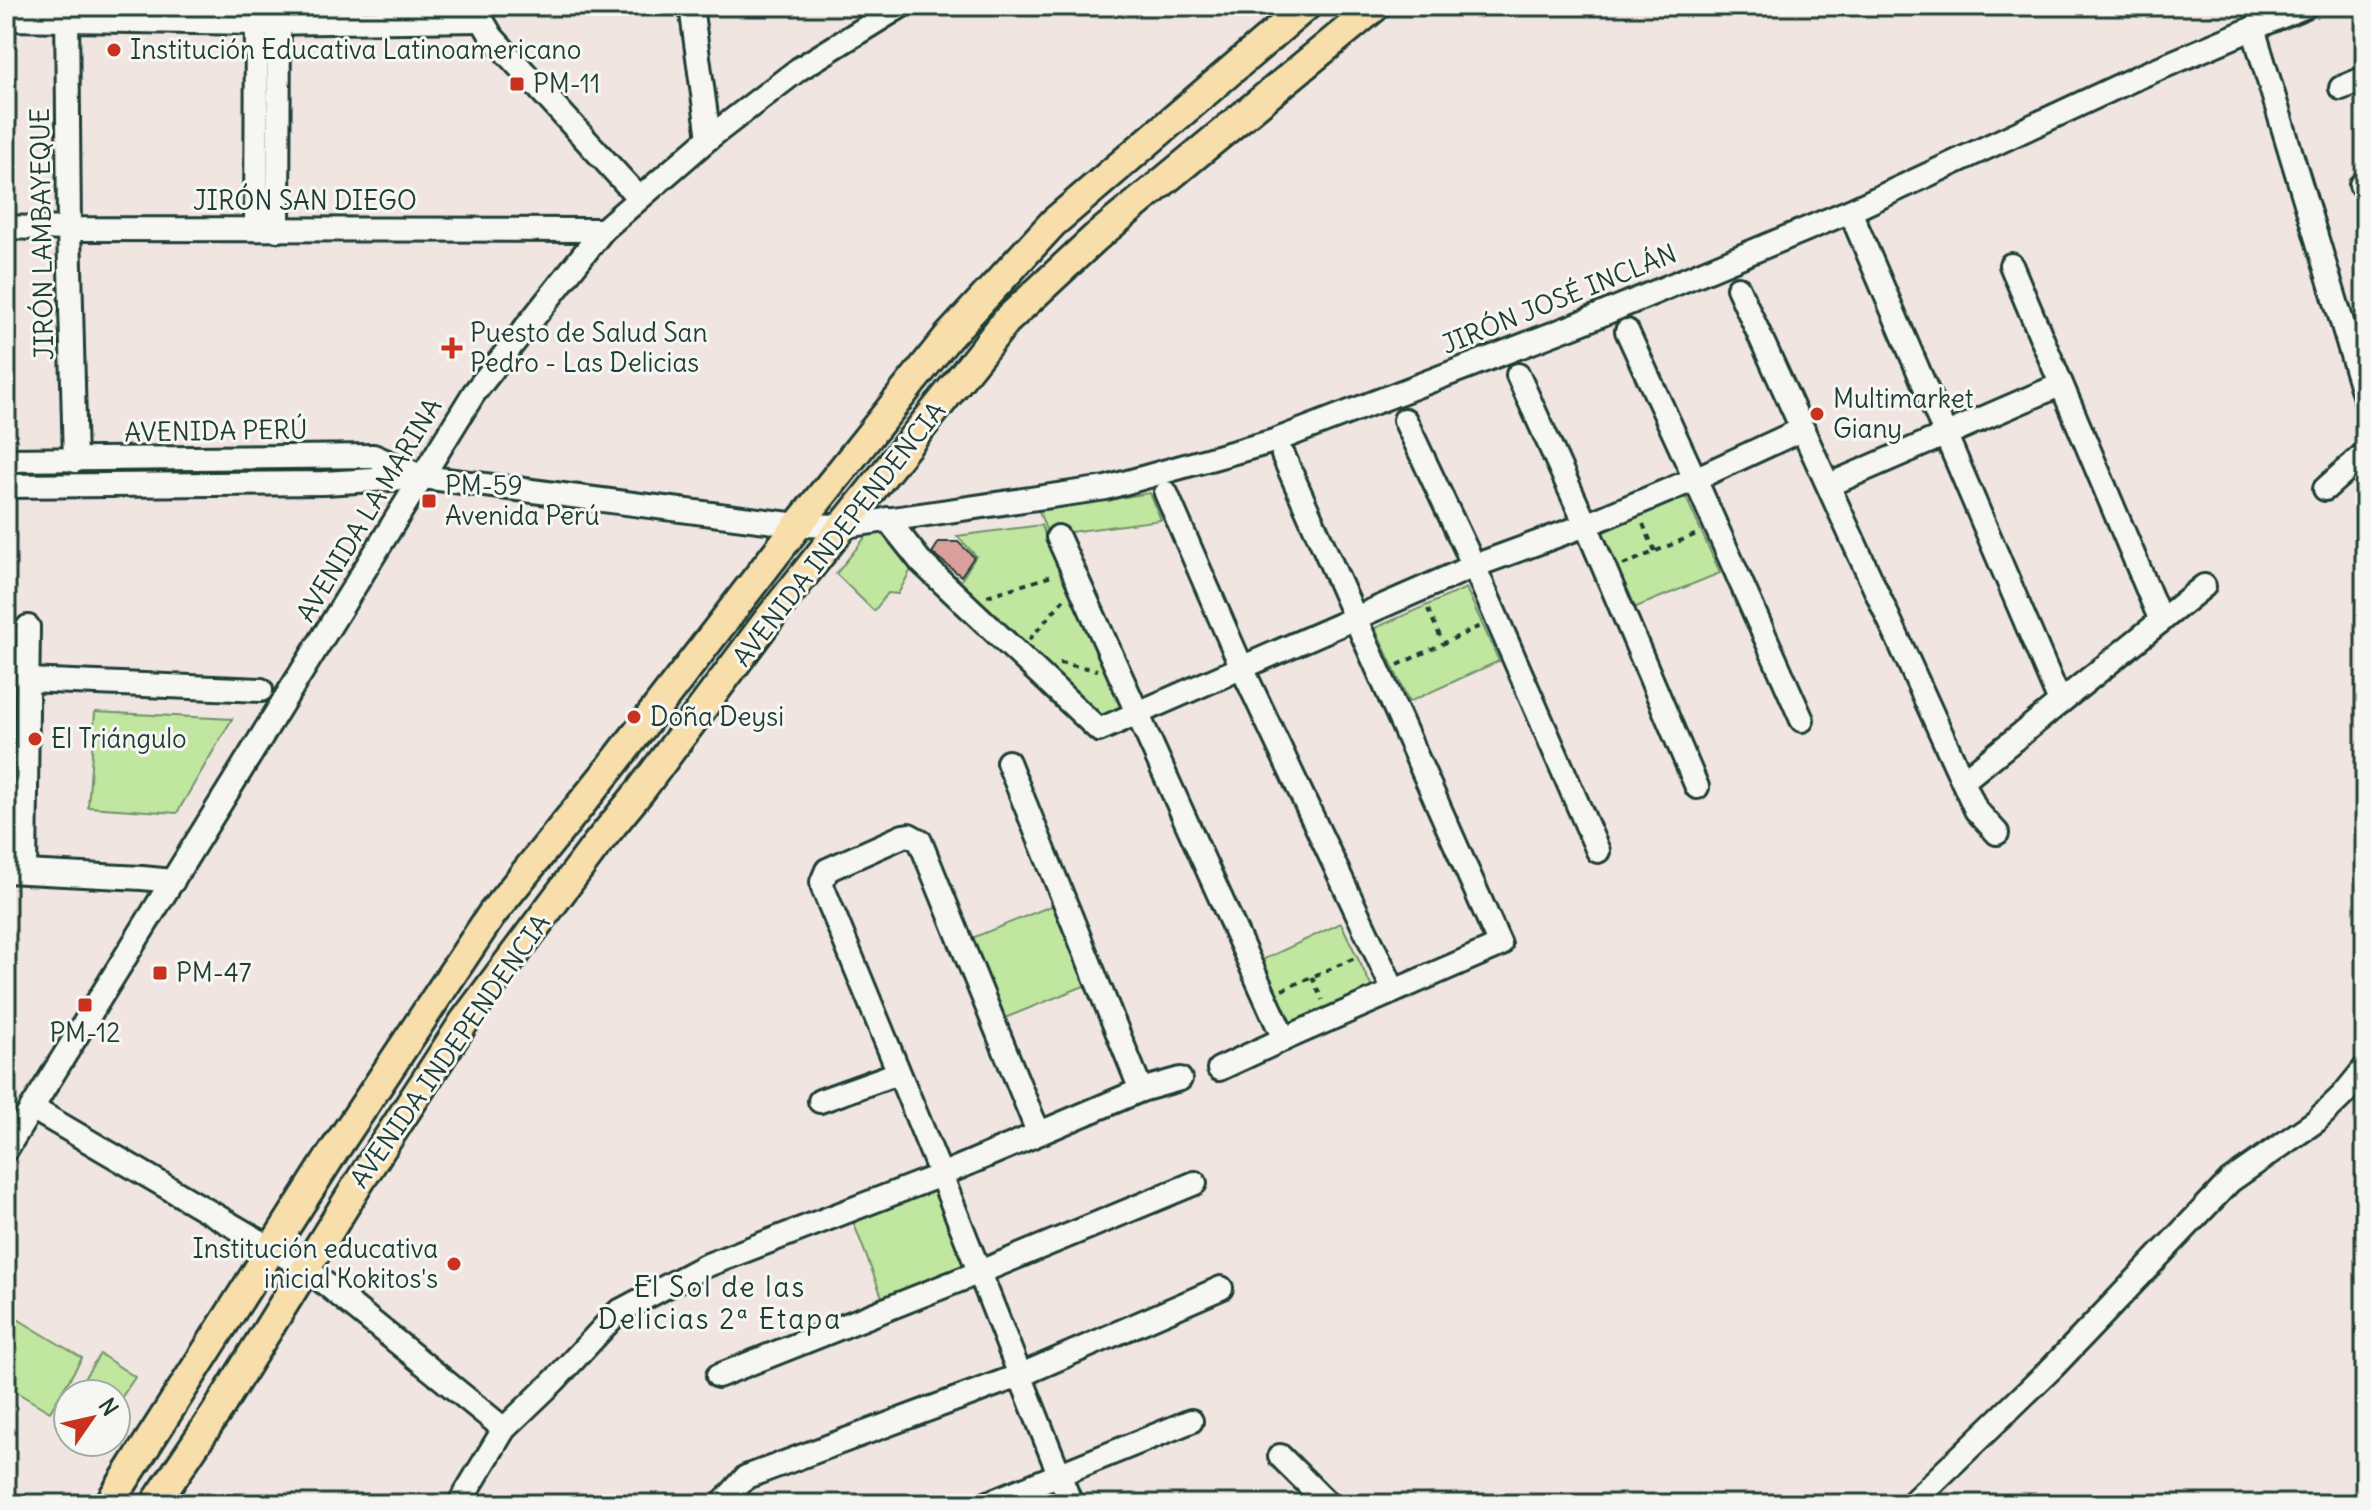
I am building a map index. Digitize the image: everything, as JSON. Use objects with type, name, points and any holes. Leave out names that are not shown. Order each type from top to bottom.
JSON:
[{"type":"main road","name":"AVENIDA INDEPENDENCIA","points":[[158,1500],[451,1040],[768,620],[1006,321],[1095,238],[1376,6]]},
{"type":"main road","name":"AVENIDA INDEPENDENCIA","points":[[109,1504],[370,1097],[492,914],[947,338],[1053,223],[1303,9]]},
{"type":"main road","points":[[1303,9],[1329,46]]},
{"type":"main road","points":[[947,338],[976,359]]},
{"type":"main road","points":[[611,767],[641,790]]},
{"type":"main road","points":[[420,1020],[451,1040]]},
{"type":"main road","points":[[370,1097],[402,1117]]},
{"type":"main road","points":[[128,1476],[158,1500]]},
{"type":"street","points":[[691,6],[709,138]]},
{"type":"street","name":"AVENIDA LA MARINA","points":[[6,1150],[474,393],[603,230],[709,138],[799,69],[901,6]]},
{"type":"street","name":"JIRÓN JOSÉ INCLÁN","points":[[798,525],[845,526],[1106,488],[1274,441],[1581,323],[1850,211],[2136,78],[2306,6]]},
{"type":"street","points":[[6,19],[67,12],[480,13],[492,37],[639,198]]},
{"type":"street","name":"JIRÓN LAMBAYEQUE","points":[[67,12],[75,461]]},
{"type":"street","points":[[267,230],[268,14]]},
{"type":"street","points":[[2253,28],[2365,398]]},
{"type":"street","points":[[2341,88],[2365,78]]},
{"type":"street","points":[[1850,211],[2060,702]]},
{"type":"street","name":"JIRÓN SAN DIEGO","points":[[6,227],[603,230]]},
{"type":"street","points":[[2011,265],[2161,621]]},
{"type":"street","points":[[1738,288],[1976,810],[1997,833]]},
{"type":"street","points":[[1627,331],[1802,720]]},
{"type":"street","points":[[1518,375],[1586,525],[1697,787]]},
{"type":"street","points":[[1829,485],[2060,385]]},
{"type":"street","points":[[1405,420],[1474,566],[1598,851]]},
{"type":"street","points":[[887,519],[921,562],[1099,730],[1474,566],[1586,525],[1695,479],[1803,429]]},
{"type":"street","points":[[2325,489],[2365,453]]},
{"type":"street","points":[[1219,1069],[1500,945],[1283,455]]},
{"type":"street","name":"AVENIDA PERÚ","points":[[12,460],[373,456],[423,477]]},
{"type":"street","points":[[12,460],[12,486]]},
{"type":"street","name":"AVENIDA PERÚ","points":[[12,486],[324,483],[423,477],[798,525]]},
{"type":"street","points":[[1166,493],[1242,668],[1394,991]]},
{"type":"street","points":[[1058,537],[1284,1039]]},
{"type":"street","points":[[1963,781],[2204,586]]},
{"type":"street","points":[[28,627],[15,871],[173,881]]},
{"type":"street","points":[[27,680],[261,690]]},
{"type":"street","points":[[1008,762],[1141,1090]]},
{"type":"street","points":[[1038,1132],[920,841],[909,835],[898,838],[827,870],[822,882],[1071,1504]]},
{"type":"street","points":[[1911,1504],[2053,1367],[2230,1181],[2316,1121],[2365,1068]]},
{"type":"street","points":[[820,1101],[898,1073]]},
{"type":"street","points":[[459,1504],[504,1429],[618,1312],[705,1266],[941,1175],[1141,1090],[1180,1079]]},
{"type":"street","points":[[6,1108],[32,1108],[307,1269],[504,1429]]},
{"type":"street","points":[[718,1376],[1195,1183]]},
{"type":"street","points":[[722,1504],[746,1477],[1021,1375],[1221,1288]]},
{"type":"street","points":[[986,1504],[1191,1421]]},
{"type":"street","points":[[1280,1456],[1328,1504]]},
{"type":"path","points":[[1639,514],[1655,551]]},
{"type":"path","points":[[1612,569],[1702,532]]},
{"type":"path","points":[[979,598],[1061,573]]},
{"type":"path","points":[[1026,643],[1069,593]]},
{"type":"path","points":[[1427,605],[1443,643]]},
{"type":"path","points":[[1392,667],[1483,625]]},
{"type":"path","points":[[1058,663],[1104,671]]},
{"type":"path","points":[[1271,995],[1357,957]]},
{"type":"path","points":[[1312,977],[1322,1001]]},
{"type":"green space","points":[[1150,493],[1161,520],[1048,535],[1039,511]]},
{"type":"green space","points":[[1685,495],[1720,573],[1629,610],[1596,532]]},
{"type":"green space","points":[[1041,525],[1121,706],[1100,717],[960,582],[976,556],[957,536]]},
{"type":"green space","points":[[877,527],[914,564],[898,594],[888,593],[874,611],[836,574]]},
{"type":"green space","points":[[1466,588],[1499,661],[1409,702],[1375,628]]},
{"type":"green space","points":[[95,712],[232,719],[177,813],[88,807]]},
{"type":"green space","points":[[1056,904],[1089,984],[1000,1020],[967,940]]},
{"type":"green space","points":[[1341,923],[1374,992],[1285,1032],[1258,962]]},
{"type":"green space","points":[[936,1183],[969,1270],[884,1302],[851,1216]]},
{"type":"green space","points":[[6,1312],[82,1358],[70,1378],[52,1378],[50,1412],[6,1386]]},
{"type":"green space","points":[[100,1354],[135,1377],[132,1382],[132,1378],[84,1378]]},
{"type":"building","points":[[939,542],[958,542],[974,557],[961,576],[932,553]]},
{"type":"place","name":"Institución Educativa Latinoamericano","points":[[114,50]]},
{"type":"place","name":"PM-11","points":[[517,84]]},
{"type":"place","name":"Puesto de Salud San Pedro - Las Delicias","points":[[452,348]]},
{"type":"place","name":"Multimarket Giany","points":[[1817,414]]},
{"type":"place","name":"PM-59 Avenida Perú","points":[[429,501]]},
{"type":"place","name":"Doña Deysi","points":[[634,717]]},
{"type":"place","name":"El Triángulo","points":[[35,739]]},
{"type":"place","name":"PM-47","points":[[160,973]]},
{"type":"place","name":"PM-12","points":[[85,1005]]},
{"type":"place","name":"Institución educativa inicial Kokitos's","points":[[454,1264]]},
{"type":"district","name":"El Sol de las Delicias 2ª Etapa","points":[[720,1303]]}]
